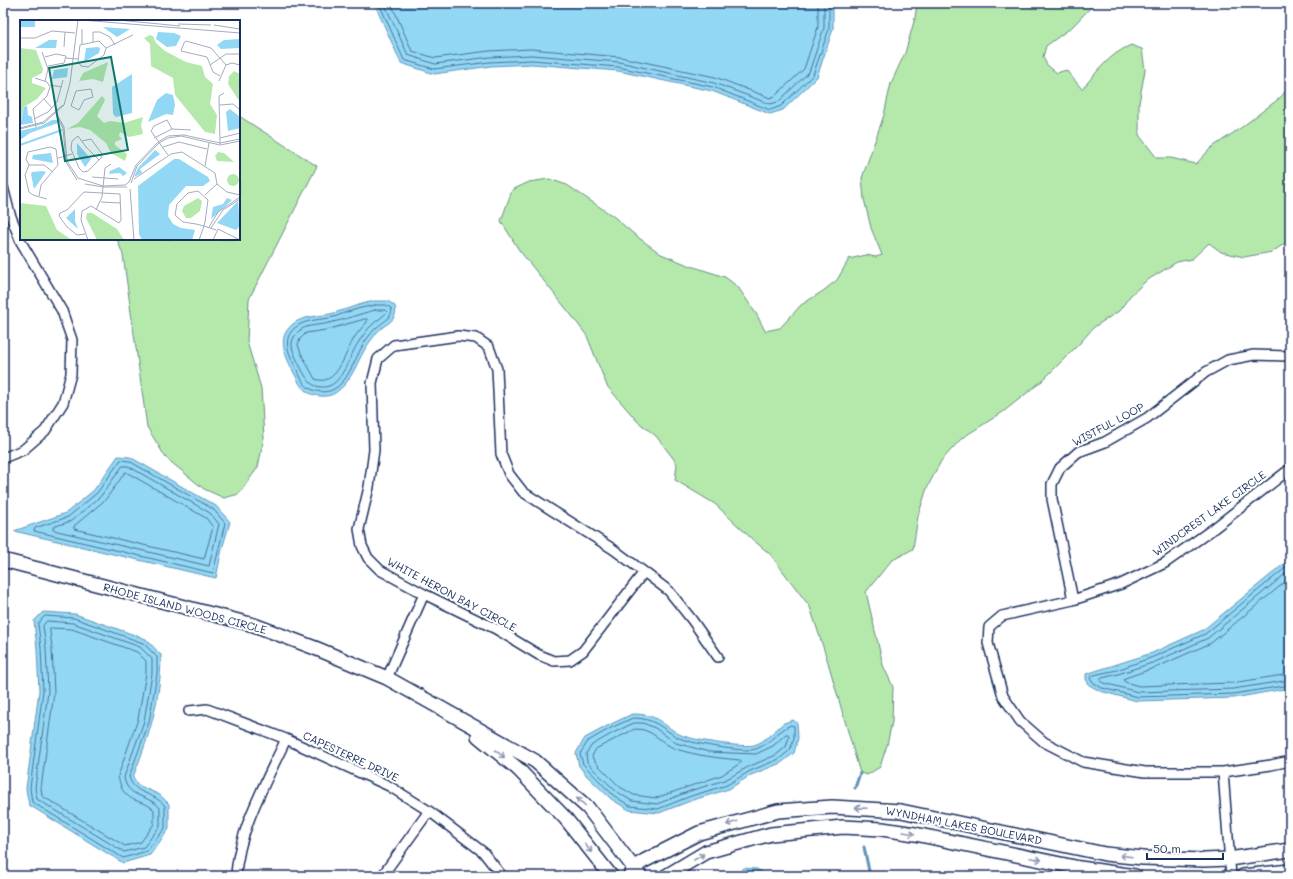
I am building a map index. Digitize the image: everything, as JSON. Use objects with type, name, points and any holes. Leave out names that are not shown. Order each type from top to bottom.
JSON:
[{"type":"street","points":[[3,187],[10,214],[20,239]]},
{"type":"street","points":[[3,458],[23,450],[45,431],[63,403],[71,374],[72,340],[62,310],[20,240]]},
{"type":"street","name":"WHITE HERON BAY CIRCLE","points":[[458,336],[476,338],[489,347],[497,369],[501,454],[509,474],[523,492],[614,549],[644,572],[583,651],[570,660],[554,661],[539,655],[496,629],[424,594],[380,570],[368,558],[362,546],[359,528],[369,486],[374,450],[372,383],[378,359],[394,345],[458,336]]},
{"type":"street","name":"WISTFUL LOOP","points":[[1072,600],[1052,499],[1052,484],[1060,468],[1078,452],[1105,442],[1147,418],[1206,372],[1228,360],[1254,355],[1287,356],[1290,358]]},
{"type":"street","name":"WINDCREST LAKE CIRCLE","points":[[1290,469],[1212,529],[1164,563],[1121,584],[1072,600],[1002,616],[989,627],[988,643],[1003,696],[1020,721],[1044,742],[1084,762],[1145,772],[1223,772],[1271,766],[1290,761]]},
{"type":"street","name":"RHODE ISLAND WOODS CIRCLE","points":[[3,560],[254,625],[315,648],[387,678],[535,761],[588,808],[634,873]]},
{"type":"street","points":[[644,572],[669,591],[718,657]]},
{"type":"street","points":[[387,678],[424,594]]},
{"type":"street","name":"CAPESTERRE DRIVE","points":[[189,711],[207,709],[286,739],[389,786],[429,811],[483,852],[502,876]]},
{"type":"street","name":"RHODE ISLAND WOODS CIRCLE","points":[[448,712],[518,769],[566,819],[610,876]]},
{"type":"street","points":[[236,876],[237,863],[246,827],[286,739]]},
{"type":"street","points":[[1223,772],[1231,876]]},
{"type":"street","name":"WYNDHAM LAKES BOULEVARD","points":[[634,873],[644,861],[699,833],[778,811],[832,807],[880,808],[901,811],[1105,854],[1143,858],[1204,860],[1229,859],[1290,850]]},
{"type":"street","points":[[382,876],[429,811]]},
{"type":"street","name":"WYNDHAM LAKES BOULEVARD","points":[[666,876],[706,852],[771,834],[843,826],[882,829],[915,834],[1080,868],[1135,876]]},
{"type":"street","points":[[1243,876],[1290,871]]},
{"type":"green space","points":[[917,3],[1095,3],[1072,27],[1046,46],[1043,57],[1047,65],[1057,73],[1066,70],[1082,89],[1104,64],[1123,49],[1131,45],[1142,49],[1145,70],[1139,103],[1139,135],[1157,158],[1171,158],[1196,164],[1211,148],[1242,127],[1281,97],[1290,85],[1290,240],[1272,252],[1244,257],[1221,252],[1209,243],[1192,259],[1177,262],[1146,281],[1130,296],[1119,311],[1094,327],[1042,381],[1003,412],[962,438],[941,461],[927,488],[918,516],[913,549],[891,561],[866,592],[883,665],[893,687],[892,722],[887,745],[880,767],[867,775],[860,773],[827,659],[810,607],[770,554],[715,504],[675,480],[677,464],[673,458],[656,436],[637,421],[607,386],[587,336],[519,250],[501,221],[512,190],[529,182],[549,179],[567,185],[613,216],[635,235],[661,254],[688,265],[725,277],[738,287],[757,315],[765,331],[780,328],[801,305],[837,280],[849,259],[866,255],[876,257],[882,255],[871,228],[864,199],[862,178],[884,115],[891,83],[905,53],[915,18]]},
{"type":"green space","points":[[240,117],[317,166],[249,299],[247,342],[261,388],[264,438],[258,467],[239,494],[224,498],[204,489],[166,458],[147,427],[123,255],[117,240],[240,240]]},
{"type":"water","points":[[374,3],[833,3],[833,29],[817,77],[783,110],[770,114],[712,91],[618,71],[532,64],[491,66],[434,74],[401,63]]},
{"type":"water","points":[[374,301],[388,301],[395,306],[395,315],[391,321],[378,331],[369,343],[351,377],[332,395],[316,396],[306,391],[299,383],[285,354],[283,341],[284,335],[288,329],[297,321],[302,319],[334,313]]},
{"type":"water","points":[[118,456],[130,457],[216,506],[230,522],[222,549],[216,578],[14,531],[66,513],[94,490]]},
{"type":"water","points":[[1290,559],[1290,688],[1234,698],[1137,701],[1100,691],[1089,685],[1086,679],[1086,674],[1152,653],[1203,630]]},
{"type":"water","points":[[43,612],[75,614],[146,639],[161,655],[159,687],[153,718],[133,777],[138,785],[160,795],[169,804],[169,829],[150,855],[123,863],[29,805],[26,789],[39,691],[34,621]]},
{"type":"water","points":[[632,714],[653,717],[679,734],[685,736],[704,741],[748,746],[759,743],[784,723],[793,720],[797,723],[798,738],[794,753],[781,763],[751,775],[729,789],[693,800],[659,813],[629,810],[611,799],[587,776],[579,766],[576,753],[585,738]]},
{"type":"water","points":[[744,868],[757,869],[768,876],[734,876]]},
{"type":"waterway","points":[[855,788],[860,773]]},
{"type":"waterway","points":[[864,847],[870,876]]}]
